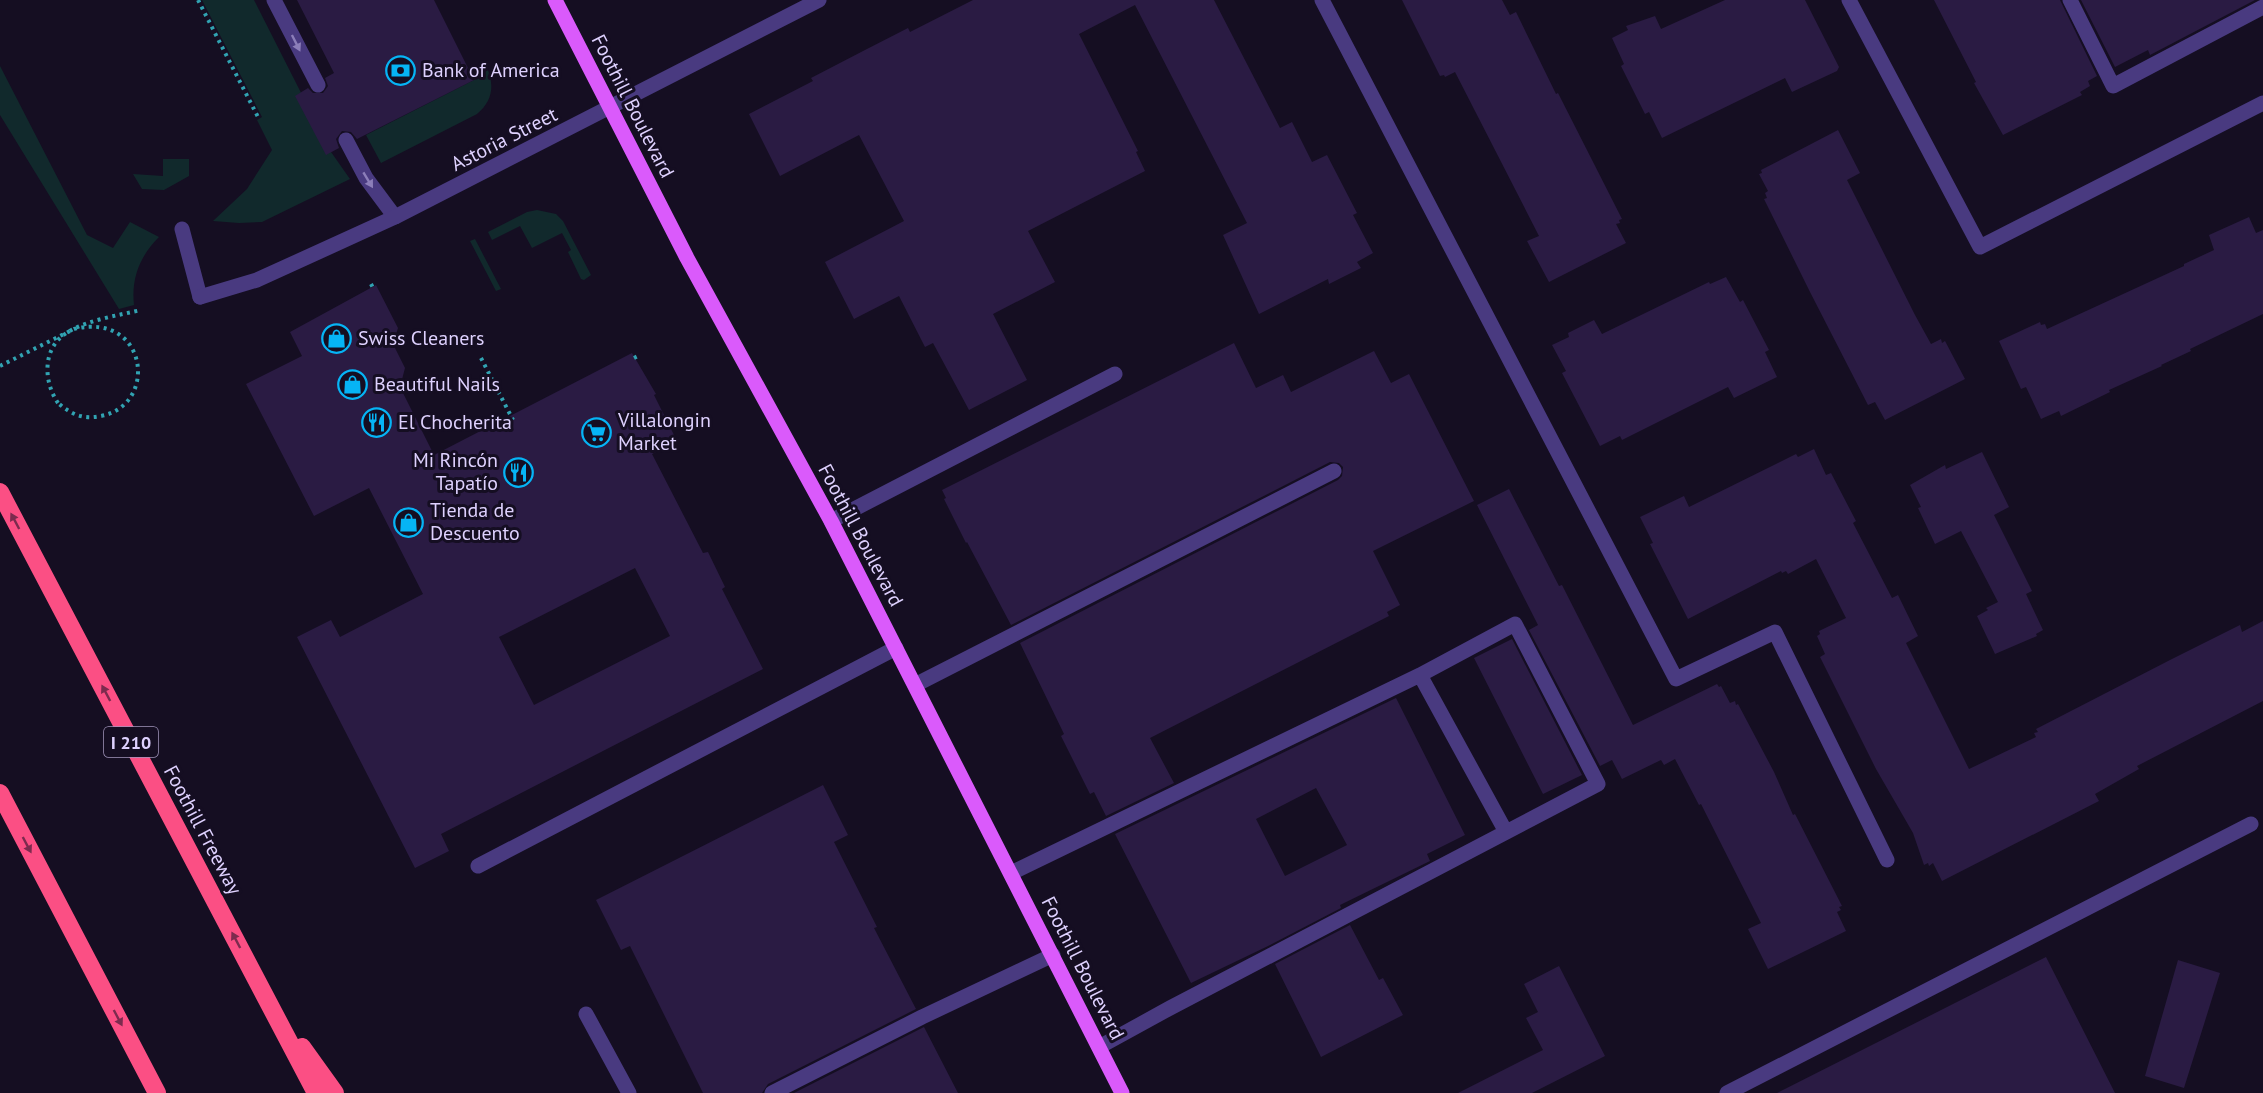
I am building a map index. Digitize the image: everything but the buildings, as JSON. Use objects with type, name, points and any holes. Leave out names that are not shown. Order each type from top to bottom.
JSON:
[{"type":"highway","name":"Foothill Freeway","points":[[0,492],[315,1093]]},
{"type":"highway","points":[[0,793],[157,1093]]},
{"type":"highway","points":[[263,992],[335,1093]]},
{"type":"main road","name":"Foothill Boulevard","points":[[555,0],[696,276],[831,521],[1122,1093]]},
{"type":"street","points":[[274,0],[318,85]]},
{"type":"street","name":"Astoria Street","points":[[182,229],[200,297],[257,280],[395,217],[819,0]]},
{"type":"street","points":[[1322,0],[1676,679],[1775,632],[1887,860]]},
{"type":"street","points":[[1849,0],[1980,247],[2263,103]]},
{"type":"street","points":[[2070,0],[2114,86],[2263,7]]},
{"type":"street","points":[[346,140],[366,178],[395,217]]},
{"type":"street","points":[[831,521],[1115,374]]},
{"type":"street","points":[[915,685],[1334,471]]},
{"type":"street","points":[[1011,873],[1420,675],[1515,624],[1598,784],[1099,1047]]},
{"type":"street","points":[[478,866],[896,648]]},
{"type":"street","points":[[1420,675],[1506,832]]},
{"type":"street","points":[[1728,1093],[2251,824]]},
{"type":"street","points":[[772,1093],[922,1017],[1053,955]]},
{"type":"street","points":[[586,1014],[630,1093]]},
{"type":"path","points":[[198,0],[259,119]]},
{"type":"path","points":[[371,284],[374,290]]},
{"type":"path","points":[[0,366],[74,329],[84,327],[104,327],[113,330],[131,344],[138,364],[133,393],[124,405],[111,414],[94,417],[74,414],[58,403],[48,385],[46,375],[48,359],[62,337],[68,332],[84,326],[141,310]]},
{"type":"path","points":[[481,357],[513,420]]},
{"type":"green space","points":[[202,0],[254,0],[331,152],[350,179],[262,222],[213,221],[247,189],[272,150],[257,120],[262,117]]},
{"type":"green space","points":[[0,66],[87,235],[113,248],[130,222],[159,237],[152,244],[138,268],[133,295],[134,305],[119,309],[0,115]]},
{"type":"green space","points":[[486,66],[491,79],[491,92],[486,104],[477,114],[381,163],[366,135],[474,80],[471,73]]},
{"type":"green space","points":[[163,159],[189,159],[189,176],[164,190],[142,189],[133,174],[163,176]]},
{"type":"green space","points":[[537,210],[556,214],[563,221],[591,275],[584,280],[581,279],[568,252],[571,250],[562,233],[532,248],[520,226],[492,240],[488,232],[527,212]]},
{"type":"green space","points":[[475,239],[501,289],[496,291],[470,241]]},
{"type":"place","name":"Bank of America","points":[[401,70]]},
{"type":"place","name":"Swiss Cleaners","points":[[337,338]]},
{"type":"place","name":"Beautiful Nails","points":[[353,384]]},
{"type":"place","name":"El Chocherita","points":[[377,422]]},
{"type":"place","name":"Villalongin Market","points":[[597,432]]},
{"type":"place","name":"Mi Rincón Tapatío","points":[[519,472]]},
{"type":"place","name":"Tienda de Descuento","points":[[409,522]]}]
